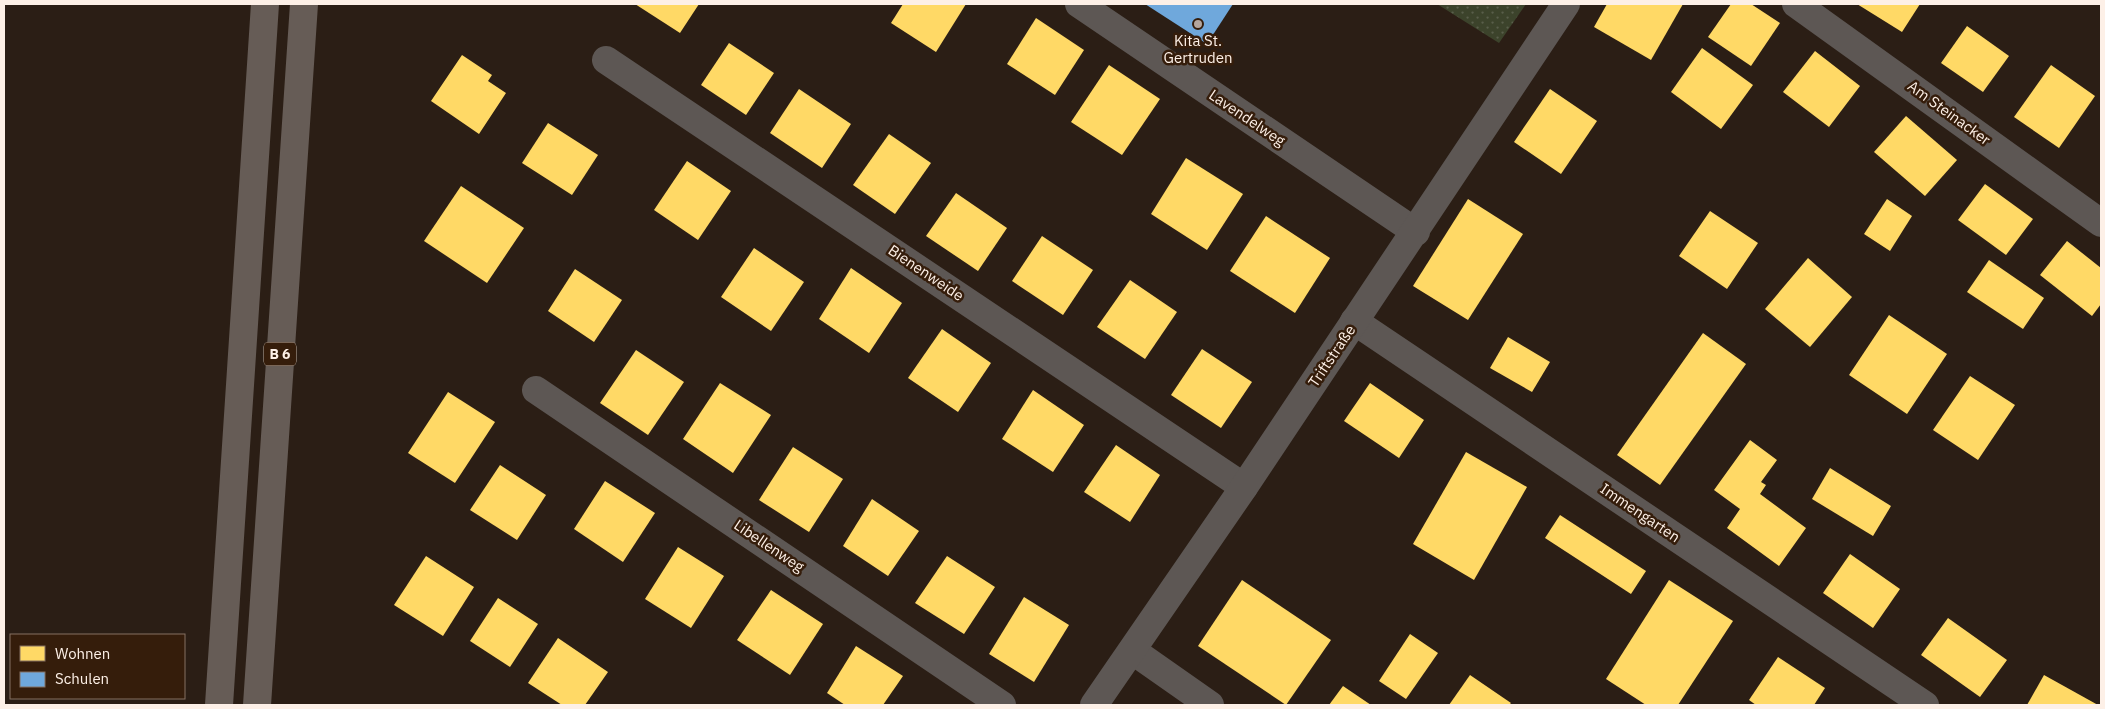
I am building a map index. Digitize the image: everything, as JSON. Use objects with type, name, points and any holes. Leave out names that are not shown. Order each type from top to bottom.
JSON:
[{"type":"highway","name":"B 6","points":[[219,705],[265,4]]},
{"type":"highway","name":"B 6","points":[[257,705],[304,4]]},
{"type":"street","name":"Lavendelweg","points":[[1079,4],[1416,232]]},
{"type":"street","name":"Triftstraße","points":[[1094,705],[1133,651],[1354,321],[1416,232],[1566,4]]},
{"type":"street","name":"Am Steinacker","points":[[1796,4],[2101,223]]},
{"type":"street","name":"Bienenweide","points":[[606,60],[1244,487]]},
{"type":"street","name":"Immengarten","points":[[1354,321],[1925,705]]},
{"type":"street","name":"Libellenweg","points":[[536,390],[1002,705]]},
{"type":"street","points":[[1133,651],[1210,705]]},
{"type":"green space","points":[[1437,4],[1526,4],[1499,43]]},
{"type":"building: Wohnen","points":[[635,4],[699,4],[680,33]]},
{"type":"building: Wohnen","points":[[903,4],[966,4],[936,52],[891,23]]},
{"type":"building: Wohnen","points":[[1607,4],[1683,4],[1651,60],[1594,27]]},
{"type":"building: Wohnen","points":[[1731,4],[1751,4],[1780,23],[1751,66],[1708,37]]},
{"type":"building: Wohnen","points":[[1857,4],[1920,4],[1902,32]]},
{"type":"building: Wohnen","points":[[1036,18],[1084,50],[1055,95],[1007,64]]},
{"type":"building: Wohnen","points":[[1967,26],[2009,56],[1983,92],[1941,63]]},
{"type":"building: Wohnen","points":[[729,43],[774,73],[746,115],[701,85]]},
{"type":"building: Wohnen","points":[[1702,48],[1753,85],[1721,129],[1671,92]]},
{"type":"building: Wohnen","points":[[1815,51],[1860,86],[1829,127],[1783,92]]},
{"type":"building: Wohnen","points":[[462,55],[492,75],[488,81],[506,93],[479,134],[431,101]]},
{"type":"building: Wohnen","points":[[1109,65],[1160,99],[1122,155],[1071,122]]},
{"type":"building: Wohnen","points":[[2051,65],[2095,96],[2059,148],[2014,117]]},
{"type":"building: Wohnen","points":[[799,89],[851,124],[822,168],[770,133]]},
{"type":"building: Wohnen","points":[[1550,89],[1597,121],[1561,174],[1514,142]]},
{"type":"building: Wohnen","points":[[1906,116],[1957,160],[1925,196],[1874,152]]},
{"type":"building: Wohnen","points":[[548,123],[598,155],[572,195],[522,163]]},
{"type":"building: Wohnen","points":[[889,134],[931,163],[895,214],[853,185]]},
{"type":"building: Wohnen","points":[[1186,158],[1243,194],[1207,250],[1151,214]]},
{"type":"building: Wohnen","points":[[687,161],[731,191],[698,240],[654,210]]},
{"type":"building: Wohnen","points":[[1985,184],[2033,219],[2006,255],[1958,220]]},
{"type":"building: Wohnen","points":[[461,186],[524,228],[487,283],[424,241]]},
{"type":"building: Wohnen","points":[[956,193],[1007,228],[978,271],[926,236]]},
{"type":"building: Wohnen","points":[[1468,199],[1523,234],[1468,320],[1413,286]]},
{"type":"building: Wohnen","points":[[1887,199],[1912,216],[1890,251],[1864,234]]},
{"type":"building: Wohnen","points":[[1710,211],[1758,243],[1727,289],[1679,256]]},
{"type":"building: Wohnen","points":[[1266,216],[1330,258],[1295,313],[1230,271]]},
{"type":"building: Wohnen","points":[[1042,236],[1093,270],[1063,315],[1012,281]]},
{"type":"building: Wohnen","points":[[2067,241],[2101,268],[2101,304],[2092,316],[2040,275]]},
{"type":"building: Wohnen","points":[[754,248],[804,282],[771,331],[721,297]]},
{"type":"building: Wohnen","points":[[1808,258],[1852,297],[1810,347],[1765,309]]},
{"type":"building: Wohnen","points":[[1989,260],[2044,298],[2023,329],[1967,292]]},
{"type":"building: Wohnen","points":[[851,268],[902,303],[869,353],[819,319]]},
{"type":"building: Wohnen","points":[[575,269],[622,300],[594,342],[548,311]]},
{"type":"building: Wohnen","points":[[1130,280],[1177,312],[1145,359],[1097,327]]},
{"type":"building: Wohnen","points":[[1889,315],[1947,354],[1907,414],[1849,375]]},
{"type":"building: Wohnen","points":[[942,329],[991,363],[958,412],[908,378]]},
{"type":"building: Wohnen","points":[[1703,333],[1746,364],[1660,485],[1617,455]]},
{"type":"building: Wohnen","points":[[1508,337],[1550,362],[1532,392],[1490,368]]},
{"type":"building: Wohnen","points":[[1202,349],[1252,382],[1221,428],[1171,395]]},
{"type":"building: Wohnen","points":[[636,350],[684,382],[648,435],[600,403]]},
{"type":"building: Wohnen","points":[[1970,376],[2015,405],[1978,460],[1933,430]]},
{"type":"building: Wohnen","points":[[720,383],[771,415],[733,473],[683,439]]},
{"type":"building: Wohnen","points":[[1370,383],[1424,420],[1399,458],[1344,421]]},
{"type":"building: Wohnen","points":[[1033,390],[1084,425],[1053,472],[1002,439]]},
{"type":"building: Wohnen","points":[[448,392],[495,422],[455,483],[408,453]]},
{"type":"building: Wohnen","points":[[1750,440],[1777,460],[1761,482],[1766,485],[1760,494],[1806,528],[1779,566],[1727,528],[1740,509],[1714,490]]},
{"type":"building: Wohnen","points":[[1116,445],[1160,475],[1130,522],[1084,492]]},
{"type":"building: Wohnen","points":[[793,447],[843,479],[809,532],[759,500]]},
{"type":"building: Wohnen","points":[[1466,452],[1527,487],[1474,580],[1413,544]]},
{"type":"building: Wohnen","points":[[500,465],[546,495],[517,540],[470,510]]},
{"type":"building: Wohnen","points":[[1830,468],[1891,506],[1873,536],[1812,499]]},
{"type":"building: Wohnen","points":[[605,481],[655,513],[623,562],[574,529]]},
{"type":"building: Wohnen","points":[[872,499],[919,531],[888,576],[843,546]]},
{"type":"building: Wohnen","points":[[1560,515],[1646,571],[1631,594],[1545,538]]},
{"type":"building: Wohnen","points":[[678,547],[724,576],[691,628],[645,599]]},
{"type":"building: Wohnen","points":[[1850,554],[1900,589],[1873,628],[1823,593]]},
{"type":"building: Wohnen","points":[[426,556],[474,587],[443,636],[394,605]]},
{"type":"building: Wohnen","points":[[947,556],[995,587],[964,634],[915,603]]},
{"type":"building: Wohnen","points":[[1242,580],[1331,640],[1286,705],[1198,646]]},
{"type":"building: Wohnen","points":[[1669,580],[1733,621],[1678,705],[1646,705],[1606,679]]},
{"type":"building: Wohnen","points":[[771,590],[823,624],[790,675],[737,640]]},
{"type":"building: Wohnen","points":[[1024,597],[1069,625],[1034,682],[989,654]]},
{"type":"building: Wohnen","points":[[498,598],[538,624],[510,667],[470,641]]},
{"type":"building: Wohnen","points":[[1948,618],[2007,660],[1980,697],[1921,655]]},
{"type":"building: Wohnen","points":[[1410,634],[1438,653],[1406,699],[1379,681]]},
{"type":"building: Wohnen","points":[[558,638],[608,672],[585,705],[562,705],[528,683]]},
{"type":"building: Wohnen","points":[[856,646],[903,676],[883,705],[845,705],[827,693]]},
{"type":"building: Wohnen","points":[[1778,657],[1825,688],[1814,705],[1756,705],[1749,700]]},
{"type":"building: Wohnen","points":[[1470,675],[1511,703],[1509,705],[1449,705]]},
{"type":"building: Wohnen","points":[[2044,675],[2098,705],[2027,705]]},
{"type":"building: Wohnen","points":[[1343,686],[1371,705],[1329,705]]},
{"type":"building: Schulen","name":"Kita St. Gertruden","points":[[1145,4],[1233,4],[1207,44]]},
{"type":"place","name":"Kita St. Gertruden","points":[[1198,24]]}]
